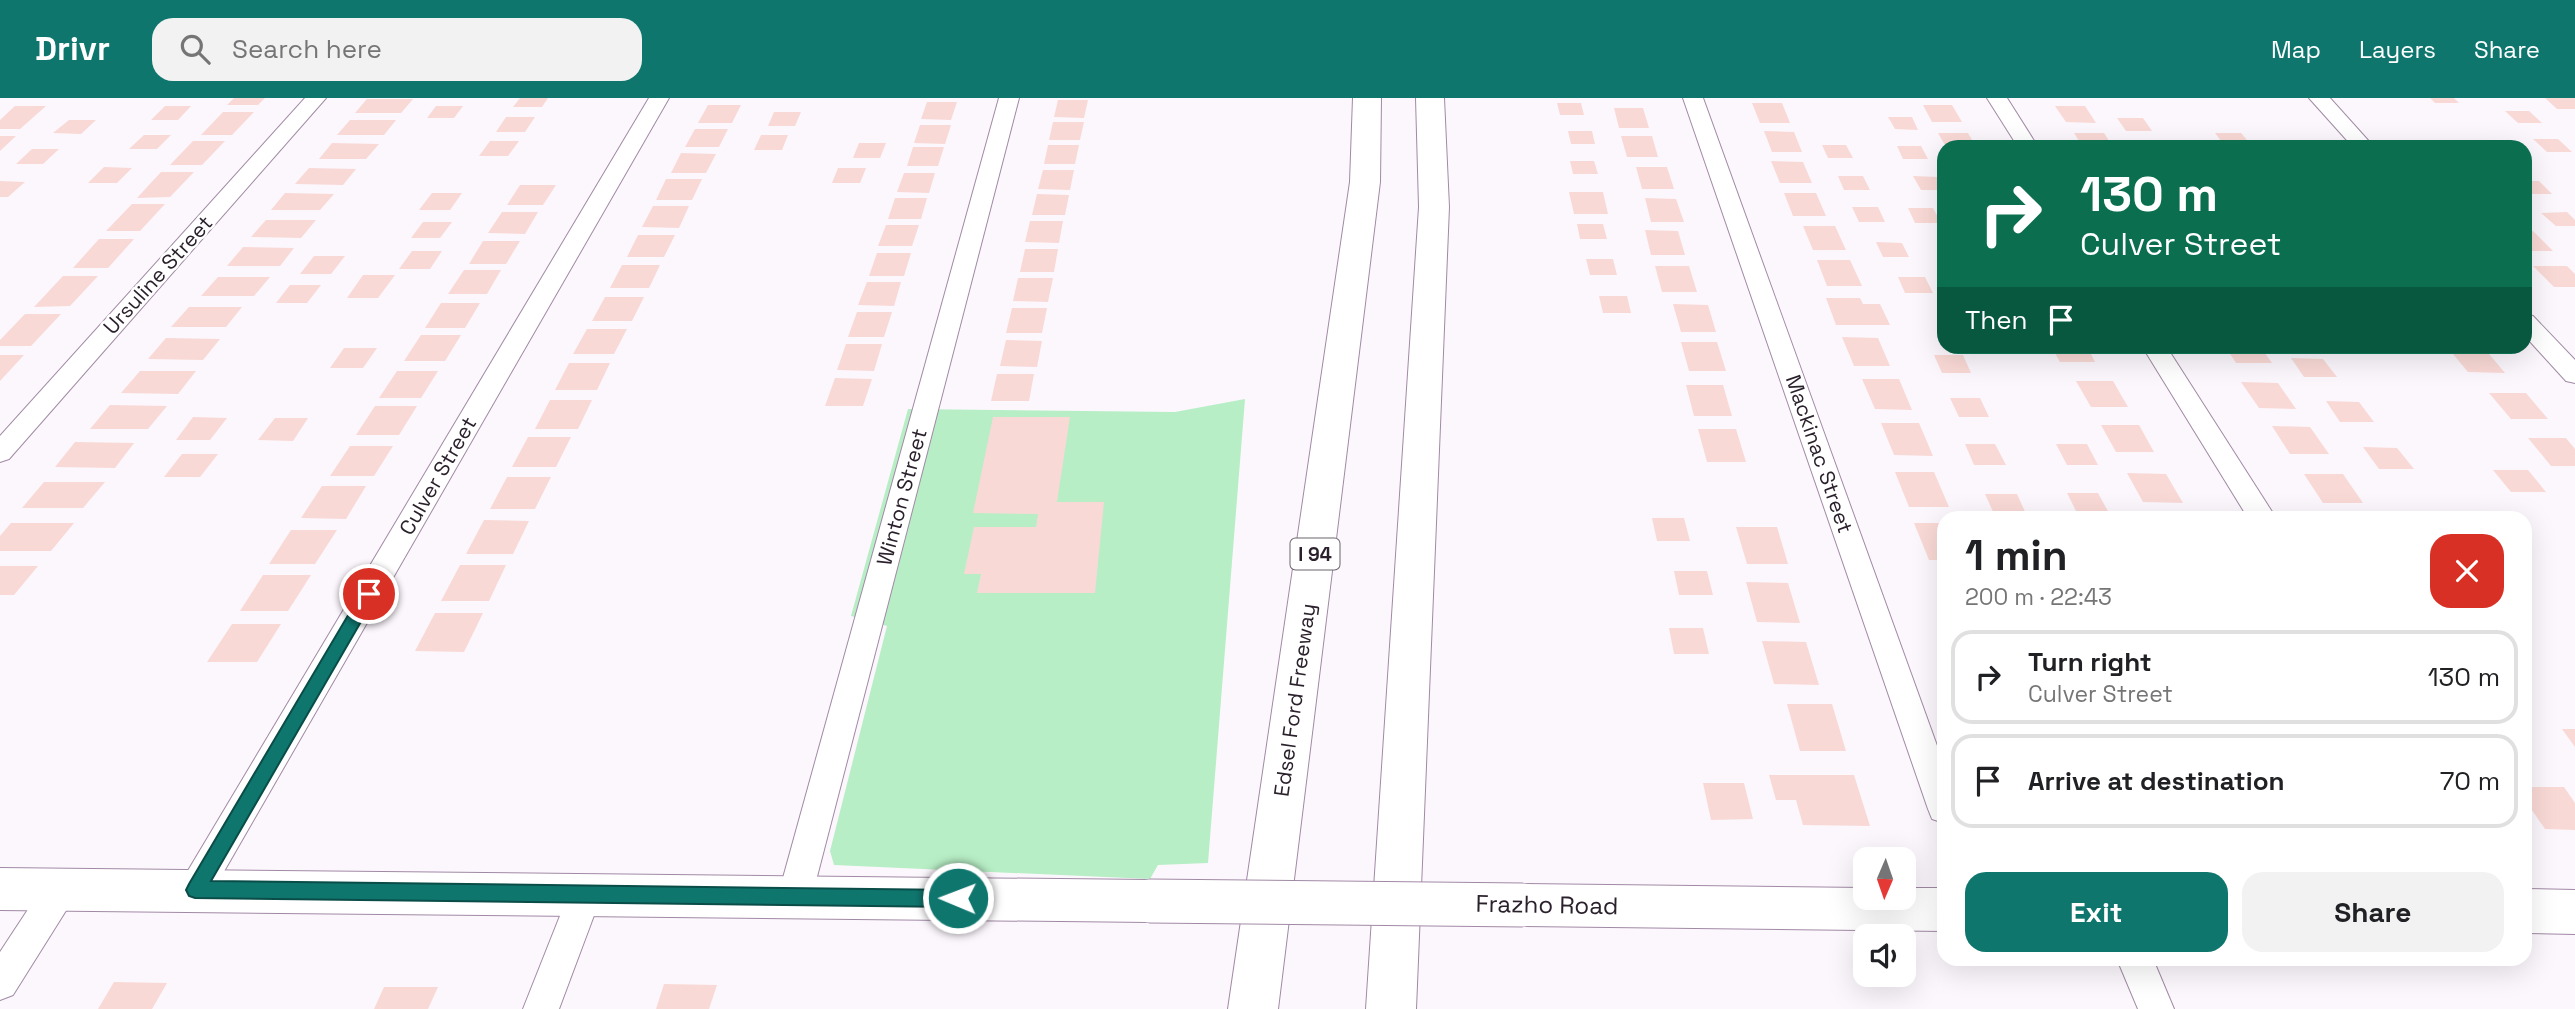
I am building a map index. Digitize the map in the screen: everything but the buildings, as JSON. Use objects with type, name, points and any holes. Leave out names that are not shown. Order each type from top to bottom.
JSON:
[{"type":"main road","name":"Edsel Ford Freeway","points":[[1253,1009],[1365,182],[1367,98]]},
{"type":"main road","points":[[1391,1009],[1427,371],[1434,207],[1434,106]]},
{"type":"main road","name":"Frazho Road","points":[[0,889],[1937,910]]},
{"type":"main road","points":[[2532,911],[2575,912]]},
{"type":"street","name":"Ursuline Street","points":[[0,453],[316,98]]},
{"type":"street","name":"Culver Street","points":[[195,890],[659,98]]},
{"type":"street","name":"Winton Street","points":[[795,896],[1009,98]]},
{"type":"street","name":"Mackinac Street","points":[[1693,98],[1937,789]]},
{"type":"street","points":[[1997,98],[2024,140]]},
{"type":"street","points":[[2319,98],[2358,140]]},
{"type":"street","points":[[2532,329],[2575,375]]},
{"type":"street","points":[[2159,354],[2258,511]]},
{"type":"street","points":[[0,983],[60,890]]},
{"type":"street","points":[[541,1009],[585,894]]},
{"type":"street","points":[[2138,966],[2156,1009]]},
{"type":"green space","points":[[1245,399],[1208,863],[1158,865],[1150,879],[834,865],[830,851],[887,626],[851,616],[908,409],[1175,412]]},
{"type":"route","points":[[369,594],[195,890],[958,898]]}]
